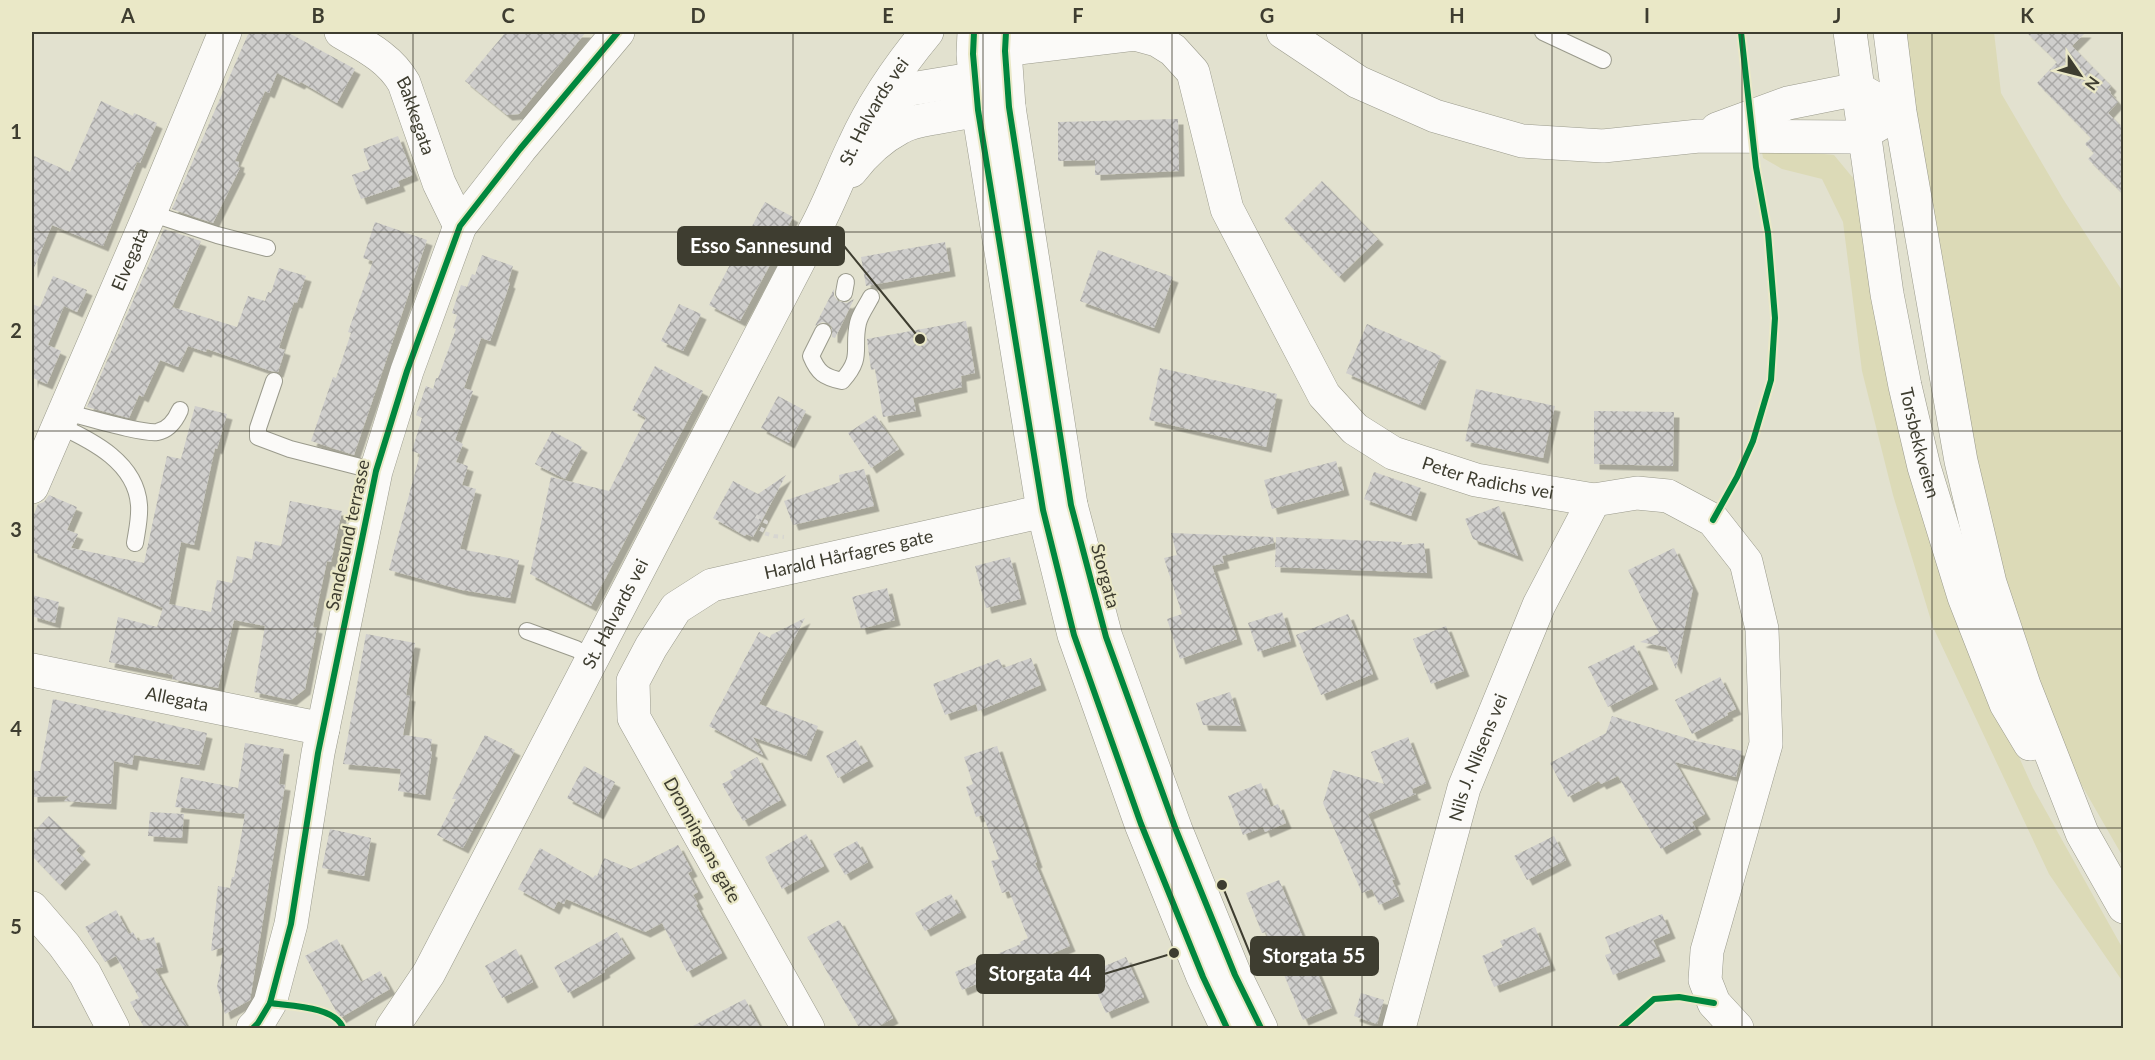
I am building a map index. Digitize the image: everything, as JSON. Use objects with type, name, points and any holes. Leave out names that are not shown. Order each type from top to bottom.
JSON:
[{"type":"street","name":"Elvegata","points":[[32,487],[225,32]]},
{"type":"street","name":"Bakkegata","points":[[341,32],[372,50],[398,71],[440,183],[460,226]]},
{"type":"street","name":"Sandesund terrasse","points":[[253,1029],[270,1003],[291,924],[323,729],[376,471],[407,371],[460,226],[520,149],[618,32]]},
{"type":"street","name":"St. Halvards vei","points":[[392,1029],[429,973],[832,196],[854,145],[874,107],[900,65],[927,32]]},
{"type":"street","points":[[1283,32],[1358,82],[1435,117],[1522,141],[1603,146],[1699,136],[1850,137],[1864,133],[1900,112]]},
{"type":"street","name":"Torsbekkveien","points":[[1850,32],[1887,294],[1905,386],[1924,466],[1964,597],[2006,704],[2079,825],[2124,907]]},
{"type":"street","name":"Torsbekkveien","points":[[1890,32],[1900,112],[1961,461],[1990,583],[2024,685],[2079,825]]},
{"type":"street","name":"Peter Radichs vei","points":[[991,67],[1135,34],[1157,40],[1173,50],[1193,72],[1227,209],[1324,395],[1355,429],[1393,453],[1476,480],[1594,500],[1637,494],[1668,496],[1713,520],[1746,562],[1762,629],[1766,744],[1707,951],[1705,980],[1714,1004],[1737,1029]]},
{"type":"street","name":"St. Halvards vei","points":[[832,196],[860,159],[880,141],[901,127],[915,122],[991,67]]},
{"type":"street","points":[[874,107],[910,89],[991,67]]},
{"type":"street","name":"Storgata","points":[[991,67],[1074,635],[1141,824],[1227,1029]]},
{"type":"street","points":[[1699,136],[1788,103],[1858,89],[1900,112]]},
{"type":"street","name":"Nils J. Nilsens vei","points":[[1400,1029],[1464,788],[1539,605],[1594,500]]},
{"type":"street","name":"Storgata","points":[[1057,507],[1172,820],[1235,975],[1261,1029]]},
{"type":"street","name":"Harald Hårfagres gate","points":[[651,647],[676,608],[712,585],[1057,507]]},
{"type":"street","name":"Dronningens gate","points":[[651,647],[633,681],[634,718],[808,1029]]},
{"type":"street","name":"Allegata","points":[[32,670],[323,729]]},
{"type":"street","points":[[32,908],[85,974],[113,1029]]},
{"type":"lane","points":[[1543,32],[1603,60]]},
{"type":"lane","points":[[150,213],[217,235],[267,248]]},
{"type":"lane","points":[[823,332],[811,356],[816,370],[842,381],[852,370],[857,357],[858,322],[871,297]]},
{"type":"lane","points":[[274,381],[258,428],[258,437],[290,449],[376,471]]},
{"type":"lane","points":[[62,419],[156,432],[165,429],[175,421],[180,410]]},
{"type":"lane","points":[[62,419],[118,461],[127,472],[135,487],[139,503],[135,543]]},
{"type":"lane","points":[[527,632],[576,649],[593,658]]},
{"type":"path","points":[[756,516],[766,522],[761,532],[789,538]]},
{"type":"shaded area","points":[[1906,32],[1994,32],[2001,93],[2063,199],[2123,292],[2123,857],[2077,777],[2018,624],[1975,466],[1917,130]]},
{"type":"shaded area","points":[[1784,150],[1834,155],[1853,178],[1867,225],[1971,651],[2033,788],[2123,949],[2123,982],[2049,874],[1933,627],[1893,495],[1862,371],[1843,222],[1822,179],[1782,169],[1763,158],[1762,152]]},
{"type":"building","points":[[249,32],[287,32],[355,69],[337,103],[301,82],[299,84],[277,73],[269,93],[265,91],[235,161],[239,162],[238,167],[240,168],[213,223],[172,209]]},
{"type":"building","points":[[506,32],[586,32],[519,114],[507,115],[465,81]]},
{"type":"building","points":[[2026,32],[2086,32],[2072,46],[2111,86],[2108,90],[2118,102],[2108,113],[2124,129],[2124,195],[2088,159],[2094,153],[2085,144],[2091,138],[2037,83],[2057,62]]},
{"type":"building","points":[[101,101],[133,116],[134,113],[157,123],[140,163],[137,162],[103,246],[52,225],[32,273],[32,155],[70,172]]},
{"type":"building","points":[[1178,119],[1179,171],[1095,175],[1095,160],[1058,161],[1058,122]]},
{"type":"building","points":[[398,136],[413,175],[398,181],[400,186],[361,199],[352,175],[370,169],[363,149]]},
{"type":"building","points":[[1322,181],[1378,239],[1339,277],[1284,219]]},
{"type":"building","points":[[765,202],[793,217],[786,230],[788,231],[740,321],[709,305],[736,253],[734,252],[746,228],[750,230]]},
{"type":"building","points":[[375,222],[427,240],[354,455],[311,441],[333,377],[336,378],[351,333],[348,332],[373,261],[363,258]]},
{"type":"building","points":[[164,229],[201,241],[172,307],[237,327],[248,296],[265,301],[268,292],[271,293],[279,268],[306,276],[297,303],[294,302],[279,348],[285,350],[278,372],[207,349],[206,352],[188,346],[178,367],[160,360],[143,397],[139,395],[129,418],[87,407]]},
{"type":"building","points":[[945,242],[950,271],[866,286],[861,257]]},
{"type":"building","points":[[1098,250],[1173,277],[1154,328],[1080,301]]},
{"type":"building","points":[[482,255],[513,266],[508,282],[510,283],[490,341],[481,338],[464,388],[473,391],[455,440],[463,444],[456,462],[468,466],[462,485],[476,489],[460,549],[519,560],[510,598],[462,590],[389,570],[420,454],[412,451],[422,418],[416,415],[426,386],[433,389],[456,329],[453,328],[457,315],[452,313],[461,285],[467,287],[472,274],[475,275]]},
{"type":"building","points":[[53,276],[87,290],[77,312],[64,306],[48,345],[61,351],[47,384],[33,378],[32,383],[32,304],[40,307]]},
{"type":"building","points":[[834,289],[834,296],[838,301],[847,303],[854,299],[835,338],[832,337],[832,327],[828,323],[822,322],[815,326]]},
{"type":"building","points":[[679,304],[701,314],[683,351],[661,341]]},
{"type":"building","points":[[966,321],[975,373],[961,376],[962,387],[913,398],[916,411],[883,417],[875,369],[871,370],[867,339]]},
{"type":"building","points":[[1367,324],[1441,356],[1420,405],[1346,373]]},
{"type":"building","points":[[655,366],[703,391],[591,606],[530,574],[551,477],[609,491],[646,418],[632,410]]},
{"type":"building","points":[[1160,368],[1277,394],[1266,447],[1149,420]]},
{"type":"building","points":[[1476,389],[1555,406],[1543,458],[1465,441]]},
{"type":"building","points":[[778,396],[806,411],[789,443],[761,428]]},
{"type":"building","points":[[195,406],[227,414],[217,449],[215,448],[194,545],[181,542],[169,604],[211,612],[217,580],[232,583],[237,556],[252,559],[255,541],[281,546],[290,501],[342,511],[331,562],[327,561],[313,627],[317,628],[305,689],[291,700],[254,692],[265,626],[234,620],[218,688],[172,679],[173,675],[109,662],[118,617],[157,627],[163,608],[32,552],[32,519],[38,504],[44,502],[49,495],[77,507],[67,530],[78,534],[71,548],[144,563],[167,456],[181,459]]},
{"type":"building","points":[[1594,411],[1674,412],[1673,466],[1594,464]]},
{"type":"building","points":[[875,415],[899,449],[871,468],[848,433]]},
{"type":"building","points":[[552,431],[582,447],[565,479],[535,464]]},
{"type":"building","points":[[1336,461],[1344,490],[1272,509],[1264,480]]},
{"type":"building","points":[[864,469],[874,506],[793,525],[784,501],[840,482],[839,475]]},
{"type":"building","points":[[1374,472],[1421,488],[1411,516],[1364,499]]},
{"type":"building","points":[[786,475],[753,537],[746,534],[745,536],[713,518],[733,481],[758,494]]},
{"type":"building","points":[[1499,506],[1518,556],[1473,539],[1465,519]]},
{"type":"building","points":[[1171,533],[1273,537],[1274,543],[1222,556],[1224,563],[1212,566],[1237,639],[1180,659],[1167,619],[1182,614],[1164,558],[1177,555]]},
{"type":"building","points":[[1276,537],[1402,542],[1401,545],[1424,543],[1427,573],[1275,567]]},
{"type":"building","points":[[1674,548],[1693,588],[1676,669],[1666,647],[1640,642],[1659,633],[1628,570]]},
{"type":"building","points":[[1010,557],[1021,599],[986,608],[975,566]]},
{"type":"building","points":[[887,588],[895,620],[861,629],[852,597]]},
{"type":"building","points":[[32,595],[59,602],[55,623],[32,616]]},
{"type":"building","points":[[1282,612],[1291,641],[1258,652],[1248,623]]},
{"type":"building","points":[[1348,614],[1373,674],[1321,695],[1296,635]]},
{"type":"building","points":[[805,618],[759,704],[818,726],[806,756],[753,737],[763,755],[709,726],[759,632],[770,638],[771,635]]},
{"type":"building","points":[[1446,626],[1464,671],[1431,684],[1413,639]]},
{"type":"building","points":[[366,634],[415,643],[406,695],[410,696],[403,735],[432,739],[425,795],[398,791],[401,769],[343,764]]},
{"type":"building","points":[[1634,645],[1653,684],[1608,707],[1588,667]]},
{"type":"building","points":[[1031,658],[1041,685],[978,711],[976,704],[945,715],[933,684],[999,659],[1003,668]]},
{"type":"building","points":[[1720,677],[1736,709],[1692,734],[1675,700]]},
{"type":"building","points":[[1230,692],[1241,726],[1203,725],[1196,703]]},
{"type":"building","points":[[53,699],[207,733],[199,765],[134,755],[132,765],[114,761],[111,804],[64,801],[69,796],[32,797],[32,771],[40,771]]},
{"type":"building","points":[[1612,716],[1696,741],[1742,751],[1736,777],[1675,762],[1705,814],[1692,822],[1696,829],[1661,849],[1618,776],[1601,784],[1599,781],[1568,797],[1550,763],[1606,733]]},
{"type":"building","points":[[485,735],[515,750],[463,848],[437,835],[456,799],[452,799]]},
{"type":"building","points":[[1408,737],[1426,783],[1412,789],[1416,794],[1368,814],[1395,879],[1392,880],[1399,896],[1379,905],[1372,889],[1362,893],[1323,803],[1333,770],[1384,784],[1371,752]]},
{"type":"building","points":[[856,740],[868,761],[838,778],[826,756]]},
{"type":"building","points":[[245,743],[284,749],[279,784],[285,785],[250,1000],[225,1014],[217,987],[224,947],[211,951],[218,886],[230,888],[245,814],[175,807],[181,777],[238,788]]},
{"type":"building","points":[[997,746],[1037,862],[1035,863],[1070,946],[1018,968],[1022,977],[1001,986],[996,976],[962,990],[955,972],[1021,944],[1020,942],[1028,938],[1009,891],[1002,893],[991,861],[999,859],[983,815],[976,817],[966,787],[973,784],[964,757]]},
{"type":"building","points":[[757,757],[781,800],[743,821],[722,784],[733,778],[730,772]]},
{"type":"building","points":[[584,766],[615,782],[598,814],[567,798]]},
{"type":"building","points":[[1261,783],[1271,807],[1278,804],[1286,823],[1265,832],[1263,827],[1243,835],[1228,796]]},
{"type":"building","points":[[150,812],[184,814],[182,838],[148,836]]},
{"type":"building","points":[[49,816],[80,846],[76,850],[85,859],[60,885],[32,856],[32,834]]},
{"type":"building","points":[[330,829],[371,838],[364,876],[322,868]]},
{"type":"building","points":[[806,834],[824,866],[782,889],[765,857]]},
{"type":"building","points":[[1554,836],[1566,860],[1527,880],[1514,856]]},
{"type":"building","points":[[857,841],[868,862],[845,875],[833,854]]},
{"type":"building","points":[[678,845],[692,871],[688,873],[698,892],[693,895],[698,904],[696,905],[722,953],[687,972],[662,923],[645,932],[566,899],[564,904],[558,901],[554,909],[518,889],[540,848],[593,878],[597,876],[604,858],[631,869]]},
{"type":"building","points":[[1279,880],[1332,1008],[1303,1020],[1266,932],[1262,933],[1246,893]]},
{"type":"building","points":[[951,894],[961,912],[925,931],[915,913]]},
{"type":"building","points":[[116,910],[129,934],[133,932],[138,941],[154,937],[163,967],[155,969],[188,1029],[145,1029],[130,1002],[139,998],[116,956],[105,962],[85,927]]},
{"type":"building","points":[[1662,914],[1670,933],[1653,940],[1660,956],[1613,975],[1605,955],[1611,953],[1605,937]]},
{"type":"building","points":[[839,920],[893,1018],[874,1029],[860,1029],[807,937]]},
{"type":"building","points":[[1535,927],[1550,965],[1494,987],[1482,956],[1503,947],[1500,941]]},
{"type":"building","points":[[617,932],[630,953],[604,970],[605,972],[568,993],[554,967]]},
{"type":"building","points":[[337,939],[361,982],[380,971],[390,989],[340,1018],[305,956]]},
{"type":"building","points":[[516,949],[533,982],[502,998],[485,966]]},
{"type":"building","points":[[1126,957],[1144,997],[1106,1013],[1097,993],[1101,990],[1093,971]]},
{"type":"building","points":[[1361,993],[1384,1000],[1377,1024],[1354,1016]]},
{"type":"building","points":[[745,999],[761,1029],[687,1029]]},
{"type":"cycle path","points":[[253,1028],[270,1003],[291,924],[318,753],[376,471],[407,371],[460,226],[520,149],[618,32]]},
{"type":"cycle path","points":[[974,32],[973,54],[978,110],[1043,510],[1074,635],[1141,824],[1203,977],[1227,1028]]},
{"type":"cycle path","points":[[1006,32],[1009,107],[1071,505],[1106,637],[1176,830],[1235,975],[1261,1028]]},
{"type":"cycle path","points":[[1713,520],[1737,477],[1753,441],[1771,380],[1775,318],[1768,233],[1756,167],[1741,32]]},
{"type":"cycle path","points":[[1621,1028],[1654,999],[1679,997],[1714,1003]]},
{"type":"cycle path","points":[[270,1003],[322,1011],[331,1015],[343,1028]]},
{"type":"place","name":"Esso Sannesund","points":[[920,339]]},
{"type":"place","name":"Storgata 55","points":[[1222,885]]},
{"type":"place","name":"Storgata 44","points":[[1174,953]]}]
